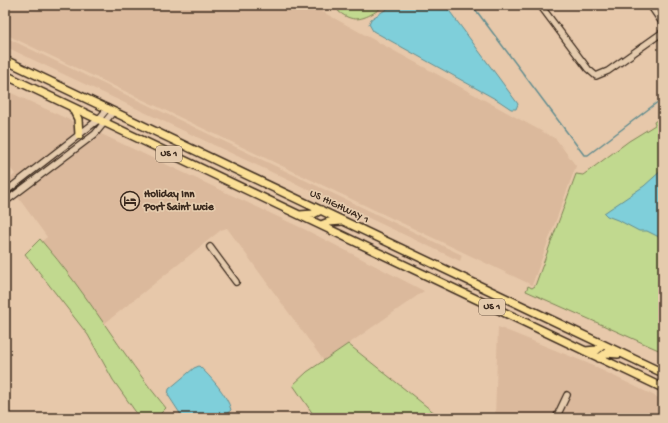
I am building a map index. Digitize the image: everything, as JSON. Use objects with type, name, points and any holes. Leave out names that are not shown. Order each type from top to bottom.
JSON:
[{"type":"main road","name":"US HIGHWAY 1","points":[[5,60],[663,373]]},
{"type":"main road","name":"US 1","points":[[5,75],[101,122],[663,388]]},
{"type":"main road","points":[[72,107],[78,119],[79,134]]},
{"type":"main road","points":[[300,215],[313,214],[321,210]]},
{"type":"main road","points":[[321,225],[329,222],[343,221]]},
{"type":"main road","points":[[585,351],[597,350],[603,345]]},
{"type":"main road","points":[[599,358],[606,354],[622,354]]},
{"type":"street","points":[[540,5],[588,69],[596,76],[608,71],[663,32]]},
{"type":"street","points":[[650,5],[663,24]]},
{"type":"street","points":[[660,5],[663,10]]},
{"type":"street","points":[[5,202],[95,134],[101,122],[111,110]]},
{"type":"street","points":[[5,192],[79,134],[101,122]]},
{"type":"street","points":[[210,247],[236,282]]},
{"type":"street","points":[[556,418],[566,395]]},
{"type":"shaded area","points":[[5,5],[310,5],[556,139],[576,166],[532,285],[5,34]]},
{"type":"shaded area","points":[[5,37],[462,255],[460,261],[25,56],[5,46]]},
{"type":"shaded area","points":[[5,90],[76,123],[76,133],[5,188],[5,184],[15,174],[5,161]]},
{"type":"shaded area","points":[[99,133],[308,231],[424,291],[324,361],[227,228],[221,230],[104,324],[63,266],[42,241],[47,237],[17,196]]},
{"type":"shaded area","points":[[498,327],[587,363],[663,400],[663,418],[495,418]]},
{"type":"green space","points":[[337,5],[385,5],[369,16],[355,19],[347,17],[339,12]]},
{"type":"green space","points":[[663,116],[663,352],[526,291],[528,286],[532,288],[535,286],[576,174],[583,175],[629,141],[655,125],[654,122]]},
{"type":"green space","points":[[40,239],[73,280],[134,366],[166,408],[160,414],[163,418],[140,418],[113,380],[88,335],[25,254]]},
{"type":"green space","points":[[348,344],[441,418],[318,418],[313,414],[293,385],[307,372]]},
{"type":"water","points":[[393,5],[445,5],[518,104],[516,109],[511,109],[373,31],[369,24],[371,19]]},
{"type":"water","points":[[663,169],[663,239],[647,231],[639,231],[607,216],[604,213],[644,186]]},
{"type":"water","points":[[199,366],[218,386],[229,404],[231,410],[222,418],[183,418],[168,395],[169,389],[194,368]]},
{"type":"waterway","points":[[472,5],[584,155],[588,155],[663,98]]},
{"type":"place","name":"Holiday Inn Port Saint Lucie","points":[[130,201]]}]
